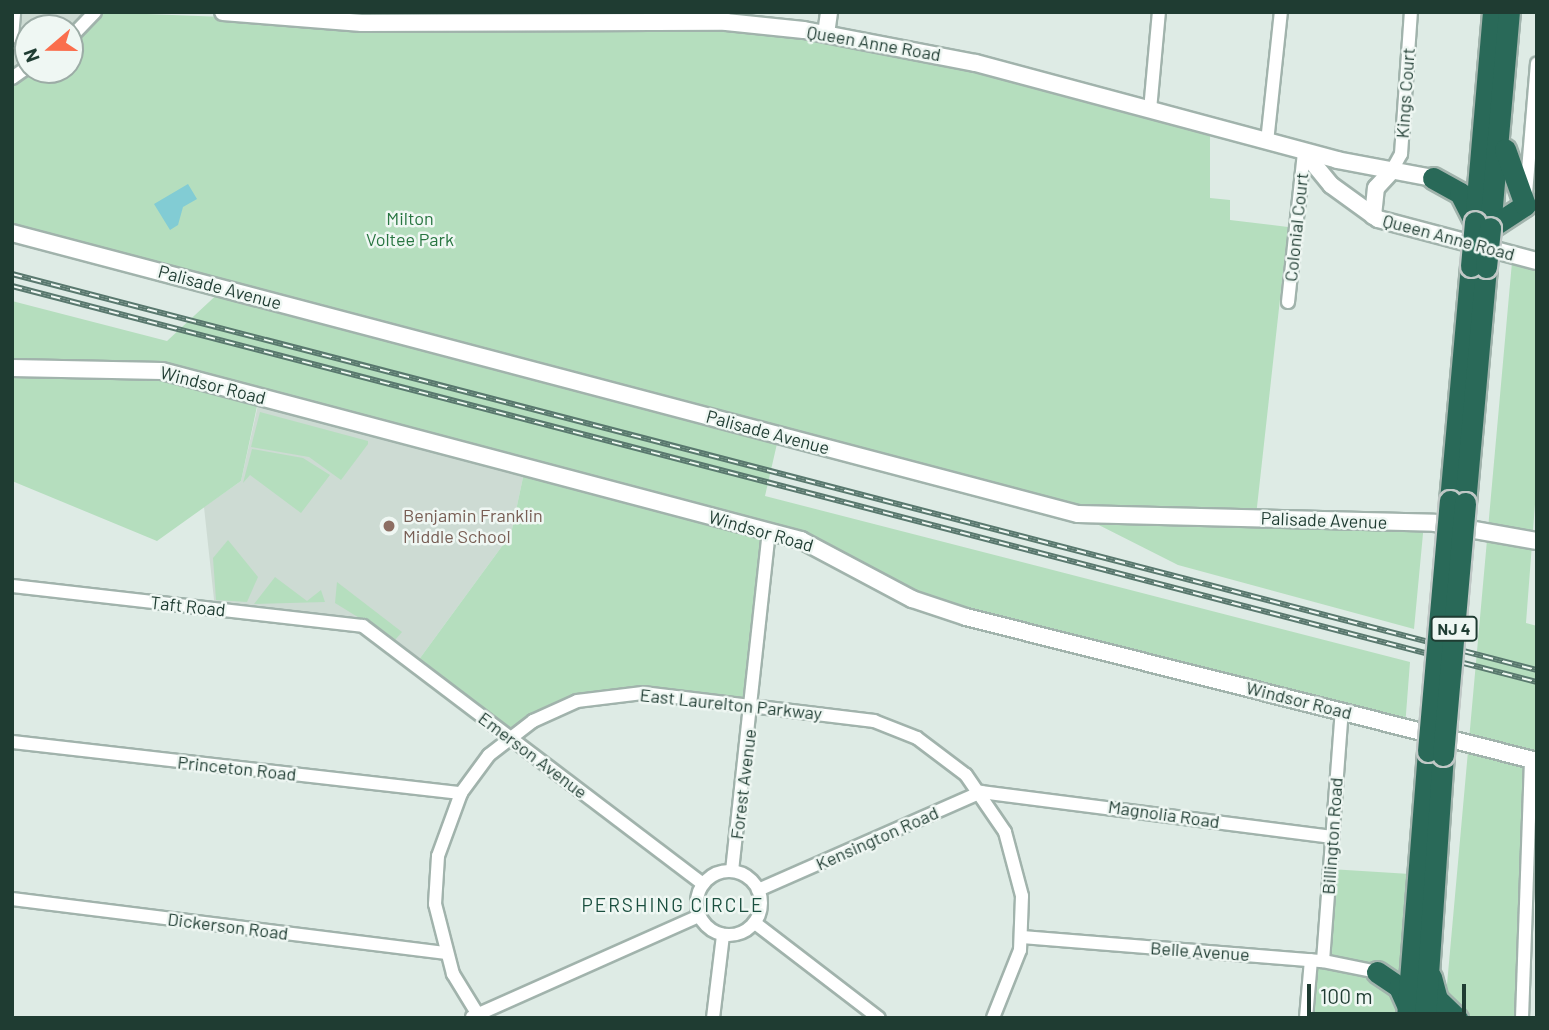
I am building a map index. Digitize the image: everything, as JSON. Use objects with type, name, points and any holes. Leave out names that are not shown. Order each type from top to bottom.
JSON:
[{"type":"highway","name":"NJ 4","points":[[1483,225],[1481,154],[1493,12]]},
{"type":"highway","name":"NJ 4","points":[[1413,1014],[1413,943],[1435,753],[1483,225],[1502,101],[1509,12]]},
{"type":"highway","points":[[1433,178],[1460,193],[1483,225],[1531,206],[1507,167],[1502,101]]},
{"type":"highway","points":[[1433,178],[1457,175],[1481,154]]},
{"type":"highway","name":"NJ 4","points":[[1413,1014],[1429,967],[1435,753]]},
{"type":"highway","points":[[1377,972],[1393,966],[1413,943]]},
{"type":"highway","points":[[1429,967],[1437,999],[1457,1018]]},
{"type":"highway","points":[[1377,972],[1399,987],[1413,1014]]},
{"type":"street","points":[[12,37],[15,12]]},
{"type":"street","name":"Queen Anne Road","points":[[223,12],[363,18],[659,17],[826,34],[976,63],[1304,152],[1391,172],[1433,178]]},
{"type":"street","points":[[826,34],[829,12]]},
{"type":"street","points":[[1150,110],[1159,12]]},
{"type":"street","points":[[1268,142],[1282,12]]},
{"type":"street","name":"Kings Court","points":[[1391,172],[1401,154],[1411,12]]},
{"type":"street","points":[[1531,206],[1537,63]]},
{"type":"street","name":"Queen Anne Road","points":[[1304,152],[1331,185],[1373,216],[1537,261]]},
{"type":"street","name":"Colonial Court","points":[[1288,302],[1304,152]]},
{"type":"street","points":[[1373,216],[1376,188],[1391,172]]},
{"type":"street","name":"Palisade Avenue","points":[[12,233],[1077,514],[1435,523],[1537,541]]},
{"type":"street","name":"Windsor Road","points":[[12,369],[162,371],[769,531],[825,550],[946,611],[1534,761]]},
{"type":"street","name":"Forest Avenue","points":[[732,871],[753,705],[769,531]]},
{"type":"street","name":"Taft Road","points":[[12,586],[363,625]]},
{"type":"street","name":"Emerson Avenue","points":[[363,625],[703,884]]},
{"type":"street","name":"East Laurelton Parkway","points":[[476,1017],[445,953],[435,879],[444,833],[461,793],[509,737],[554,710],[618,694],[753,705],[894,728],[934,748],[981,792],[1013,852],[1021,937]]},
{"type":"street","name":"Billington Road","points":[[1306,1018],[1317,960],[1332,837],[1342,710]]},
{"type":"street","name":"Princeton Road","points":[[12,742],[461,793]]},
{"type":"street","points":[[1522,1018],[1531,904],[1534,761]]},
{"type":"street","name":"Kensington Road","points":[[758,890],[981,792],[996,792]]},
{"type":"street","name":"Magnolia Road","points":[[996,792],[1332,837]]},
{"type":"street","points":[[699,916],[703,884],[732,871],[758,890],[755,923]]},
{"type":"street","name":"Dickerson Road","points":[[12,899],[445,953]]},
{"type":"street","points":[[699,916],[723,935]]},
{"type":"street","points":[[476,1017],[699,916]]},
{"type":"street","points":[[723,935],[755,923]]},
{"type":"street","points":[[755,923],[879,1018]]},
{"type":"street","points":[[713,1018],[723,935]]},
{"type":"street","points":[[993,1018],[1021,937]]},
{"type":"street","name":"Belle Avenue","points":[[1021,937],[1317,960],[1377,972]]},
{"type":"shaded area","points":[[12,12],[95,12],[84,23],[84,14],[14,14],[12,78]]},
{"type":"shaded area","points":[[260,396],[525,468],[511,534],[415,665],[363,626],[215,609],[204,507],[241,481]]},
{"type":"green space","name":"Milton Voltee Park","points":[[95,12],[403,24],[404,12],[453,12],[452,23],[726,22],[826,34],[1210,127],[1210,198],[1230,200],[1230,220],[1288,227],[1256,516],[1424,523],[1414,629],[1178,565],[1077,514],[779,435],[765,496],[1410,662],[1405,727],[966,617],[769,531],[753,705],[598,696],[509,737],[415,665],[511,534],[525,468],[259,397],[241,481],[157,541],[12,481],[12,301],[167,341],[223,289],[12,233],[12,78],[14,77],[14,84],[84,84],[84,23]]},
{"type":"green space","points":[[1512,262],[1537,269],[1537,478],[1526,623],[1537,626],[1537,761],[1522,1018],[1444,1018]]},
{"type":"green space","points":[[260,412],[368,441],[368,444],[341,480],[309,457],[251,447]]},
{"type":"green space","points":[[252,449],[303,458],[330,475],[301,513],[250,475],[243,483]]},
{"type":"green space","points":[[228,540],[258,577],[247,602],[216,600],[213,558]]},
{"type":"green space","points":[[275,577],[307,601],[321,590],[325,602],[254,604]]},
{"type":"green space","points":[[337,582],[402,632],[395,640],[335,603]]},
{"type":"green space","points":[[1330,869],[1410,874],[1396,1018],[1306,1018],[1311,960],[1322,961]]},
{"type":"water","points":[[188,184],[197,199],[183,207],[178,225],[170,230],[154,204]]},
{"type":"railway","points":[[12,274],[1537,670]]},
{"type":"railway","points":[[12,286],[1537,682]]},
{"type":"place","name":"Benjamin Franklin Middle School","points":[[389,526]]},
{"type":"district","name":"PERSHING CIRCLE","points":[[673,905]]}]
